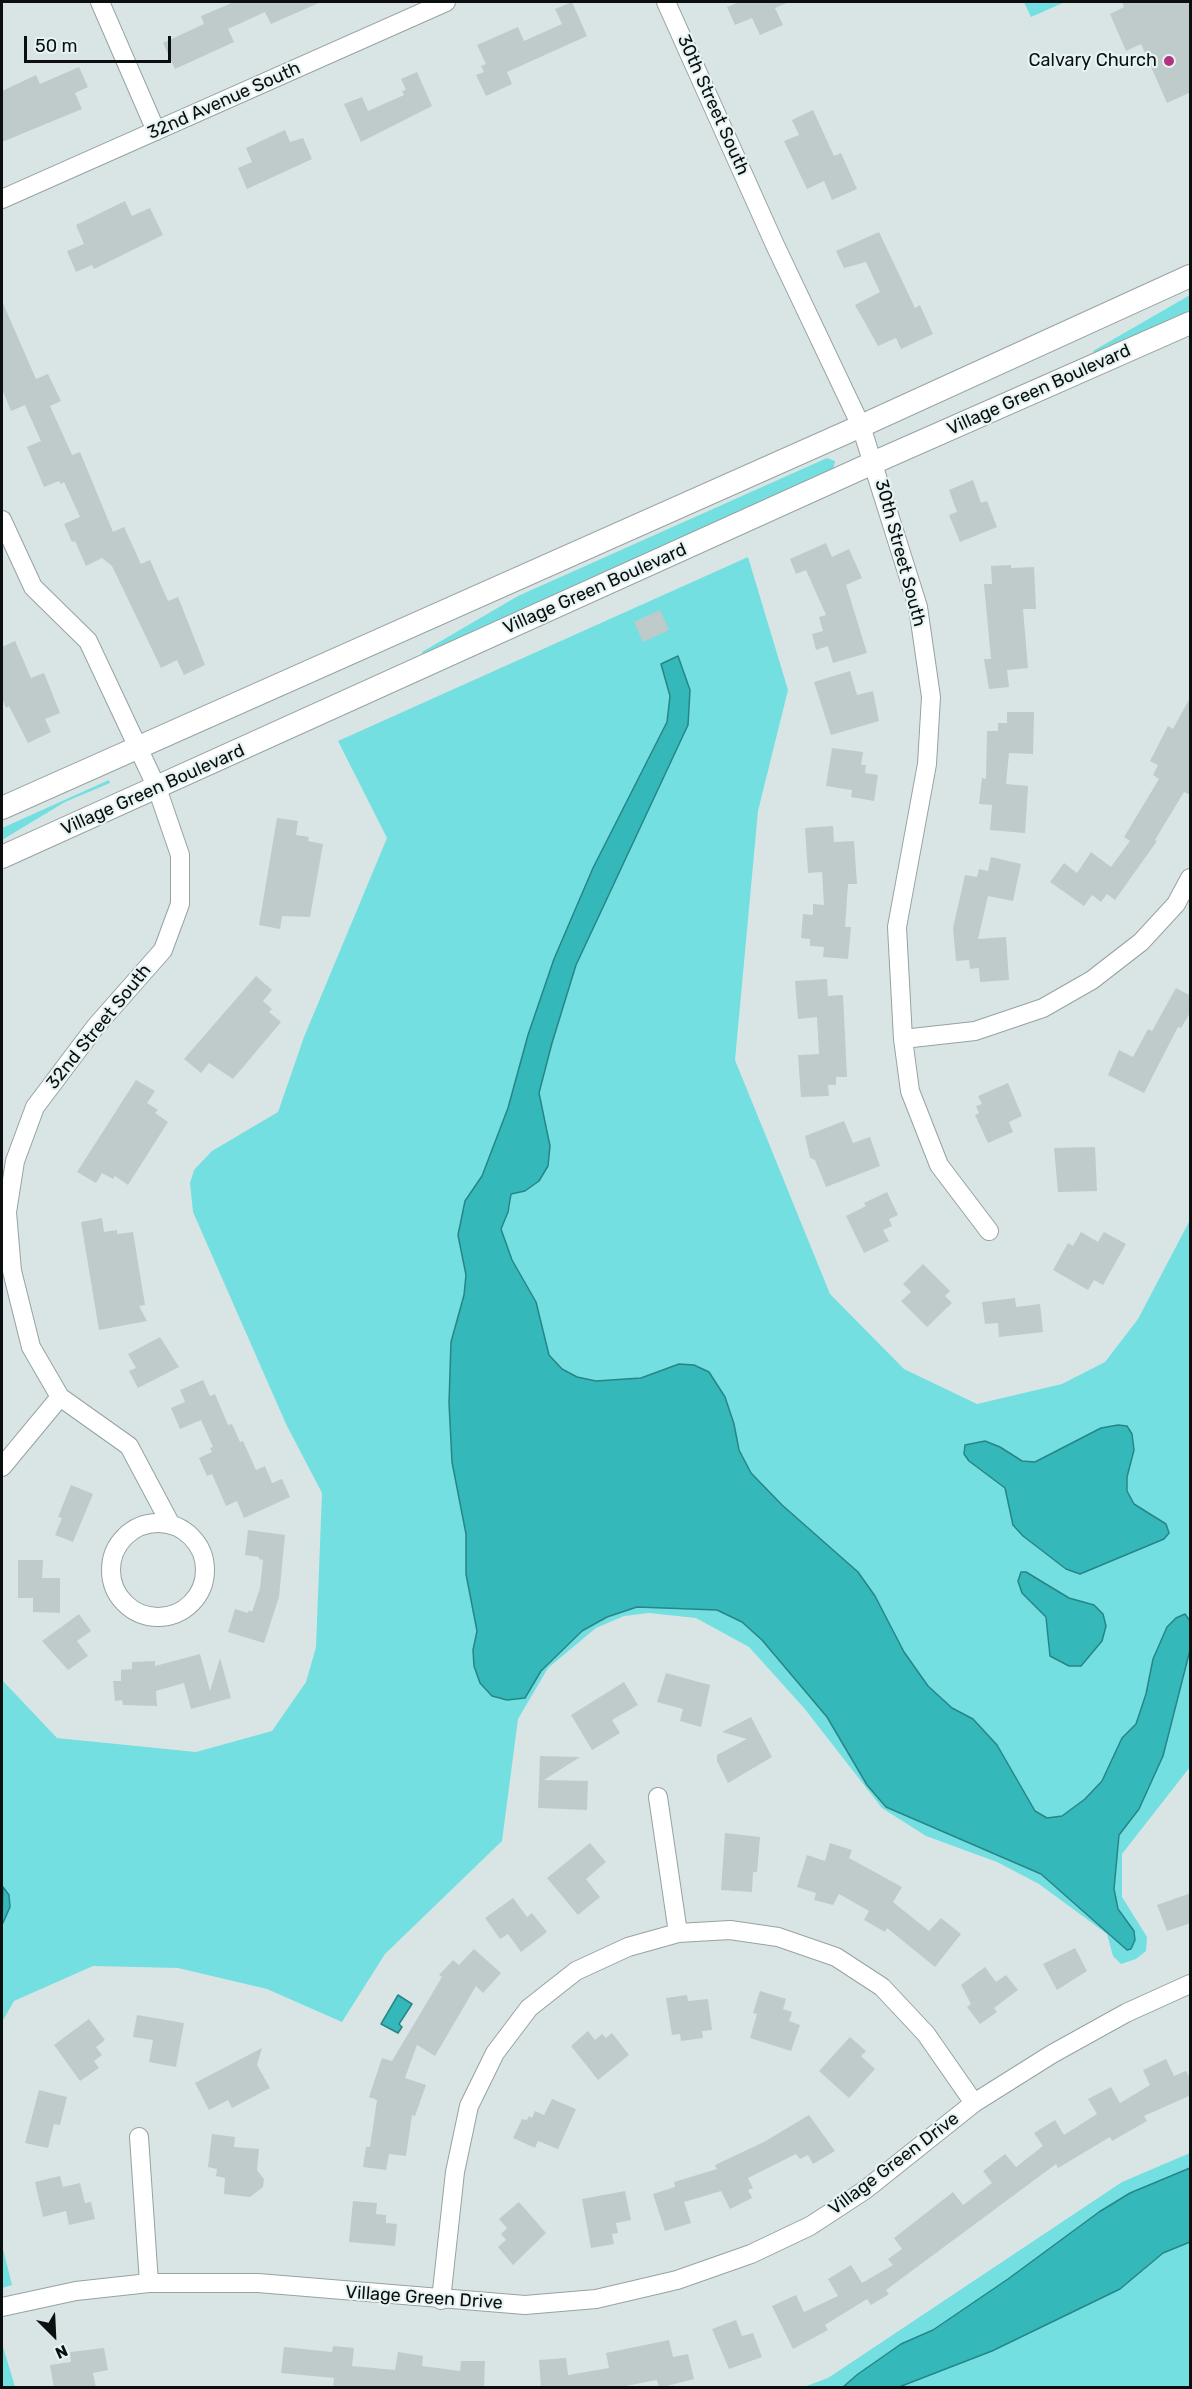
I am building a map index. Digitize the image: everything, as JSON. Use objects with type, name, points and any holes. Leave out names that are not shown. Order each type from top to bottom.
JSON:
[{"type":"street","points":[[100,2],[156,131]]},
{"type":"street","name":"32nd Avenue South","points":[[2,200],[446,2]]},
{"type":"street","name":"30th Street South","points":[[666,2],[775,245],[861,426],[918,607],[931,698],[927,764],[897,927],[903,1039],[910,1091],[939,1165],[989,1230]]},
{"type":"street","points":[[2,808],[861,426],[1191,276]]},
{"type":"street","name":"Village Green Boulevard","points":[[2,857],[874,462],[1191,323]]},
{"type":"street","name":"32nd Street South","points":[[2,520],[33,587],[88,641],[157,788],[180,855],[180,904],[163,950],[96,1026],[35,1107],[15,1161],[7,1212],[12,1271],[31,1347],[60,1397],[129,1446],[171,1525],[186,1532],[197,1542],[204,1556],[206,1572],[203,1587],[195,1601],[183,1611],[168,1616],[153,1617],[138,1613],[125,1604],[116,1592],[112,1577],[112,1561],[118,1547],[128,1535],[148,1525],[171,1525]]},
{"type":"street","points":[[903,1039],[975,1031],[1043,1008],[1092,980],[1141,942],[1176,904],[1191,878]]},
{"type":"street","points":[[2,1467],[60,1397]]},
{"type":"street","points":[[658,1797],[678,1933]]},
{"type":"street","points":[[441,2300],[455,2172],[469,2106],[495,2053],[529,2008],[576,1971],[628,1947],[678,1933],[730,1930],[778,1937],[836,1957],[882,1987],[926,2034],[974,2103]]},
{"type":"street","name":"Village Green Drive","points":[[2,2307],[75,2292],[149,2283],[258,2283],[441,2300],[525,2305],[596,2299],[677,2280],[751,2254],[810,2226],[865,2190],[974,2103],[1052,2054],[1126,2013],[1191,1984]]},
{"type":"street","points":[[139,2137],[149,2283]]},
{"type":"shaded area","points":[[1024,2],[1065,2],[1031,17]]},
{"type":"shaded area","points":[[1190,295],[1190,310],[1094,353],[1093,351]]},
{"type":"shaded area","points":[[827,458],[835,461],[833,470],[423,654],[422,652],[518,596]]},
{"type":"shaded area","points":[[748,557],[788,690],[758,811],[735,1060],[830,1294],[904,1369],[977,1404],[1062,1384],[1105,1362],[1138,1319],[1190,1220],[1190,1767],[1122,1854],[1122,1897],[1147,1937],[1146,1951],[1136,1959],[1121,1964],[1113,1956],[1107,1934],[1039,1884],[997,1862],[926,1836],[882,1808],[804,1708],[749,1647],[696,1618],[649,1613],[624,1616],[596,1628],[548,1668],[518,1719],[502,1841],[385,1954],[342,2022],[267,1989],[178,1968],[93,1966],[14,2001],[2,2022],[2,1680],[57,1738],[196,1752],[272,1731],[306,1682],[316,1647],[322,1493],[286,1424],[193,1212],[190,1183],[194,1170],[212,1151],[278,1112],[304,1037],[387,838],[338,741]]},
{"type":"shaded area","points":[[678,656],[690,690],[688,725],[576,965],[539,1093],[550,1146],[548,1166],[539,1181],[525,1191],[511,1194],[508,1212],[501,1229],[512,1260],[536,1302],[549,1355],[562,1369],[577,1377],[596,1381],[641,1378],[679,1364],[694,1365],[709,1372],[725,1397],[734,1424],[739,1450],[751,1473],[782,1505],[858,1572],[875,1596],[904,1652],[928,1686],[952,1708],[973,1719],[997,1745],[1035,1811],[1047,1818],[1062,1816],[1085,1799],[1102,1781],[1122,1738],[1136,1724],[1146,1694],[1153,1659],[1167,1627],[1176,1618],[1185,1614],[1190,1621],[1190,1650],[1163,1756],[1139,1809],[1119,1835],[1114,1889],[1118,1909],[1134,1931],[1135,1940],[1131,1949],[1127,1950],[1041,1874],[886,1807],[867,1785],[827,1717],[762,1640],[742,1622],[717,1610],[637,1607],[607,1617],[582,1631],[541,1671],[525,1698],[507,1700],[492,1696],[480,1683],[474,1666],[473,1650],[477,1631],[466,1574],[466,1534],[452,1462],[449,1403],[451,1342],[464,1295],[466,1275],[458,1235],[465,1201],[482,1176],[508,1108],[528,1035],[554,959],[593,868],[667,722],[670,696],[661,664]]},
{"type":"shaded area","points":[[109,780],[110,783],[65,802],[2,840],[2,828]]},
{"type":"shaded area","points":[[1127,1426],[1132,1434],[1134,1450],[1127,1477],[1127,1491],[1134,1504],[1166,1524],[1169,1533],[1164,1539],[1080,1574],[1066,1569],[1023,1536],[1013,1525],[1005,1488],[969,1461],[964,1454],[965,1445],[985,1441],[1000,1447],[1022,1461],[1035,1462],[1101,1428]]},
{"type":"shaded area","points":[[1021,1572],[1026,1572],[1069,1598],[1094,1605],[1103,1614],[1106,1626],[1102,1641],[1081,1666],[1069,1666],[1050,1656],[1046,1617],[1022,1593],[1018,1581]]},
{"type":"shaded area","points":[[3,1887],[9,1895],[10,1907],[2,1925]]},
{"type":"shaded area","points":[[398,1995],[412,2004],[399,2024],[402,2027],[398,2033],[381,2024]]},
{"type":"shaded area","points":[[1190,2153],[1190,2387],[801,2388],[828,2378],[1122,2182]]},
{"type":"shaded area","points":[[1190,2168],[1190,2242],[1163,2253],[1120,2289],[992,2351],[899,2387],[843,2387],[901,2344],[933,2330],[1008,2279],[1099,2212],[1130,2193]]},
{"type":"shaded area","points":[[2,2245],[12,2285],[2,2288]]},
{"type":"shaded area","points":[[2,2343],[15,2387],[2,2387]]},
{"type":"building","points":[[234,2],[321,2],[271,24],[265,12],[228,29],[234,42],[175,69],[163,43],[204,24],[201,16]]},
{"type":"building","points":[[572,2],[587,36],[507,72],[512,84],[486,96],[476,75],[484,72],[481,66],[486,64],[477,45],[518,27],[524,41],[562,24],[555,9]]},
{"type":"building","points":[[740,2],[789,2],[775,8],[783,25],[760,35],[752,18],[735,25],[727,7]]},
{"type":"building","name":"Calvary Church","points":[[1122,2],[1191,2],[1191,92],[1167,103],[1141,44],[1126,51],[1110,14],[1124,7]]},
{"type":"building","points":[[79,67],[88,87],[75,93],[82,109],[2,142],[2,91],[36,75],[40,84]]},
{"type":"building","points":[[417,72],[432,106],[361,142],[344,104],[362,97],[368,111],[404,95],[402,91],[406,90],[401,79]]},
{"type":"building","points":[[813,110],[834,156],[841,153],[857,189],[832,200],[824,181],[807,189],[784,141],[799,135],[792,120]]},
{"type":"building","points":[[285,130],[290,142],[303,138],[312,159],[247,189],[238,168],[252,162],[246,148]]},
{"type":"building","points":[[125,201],[132,216],[150,208],[163,235],[94,269],[92,265],[76,272],[67,251],[84,244],[76,225]]},
{"type":"building","points":[[879,232],[915,308],[920,305],[933,334],[901,349],[896,338],[878,346],[855,305],[880,292],[866,262],[844,268],[836,251]]},
{"type":"building","points":[[2,301],[36,379],[48,374],[61,401],[50,406],[72,455],[80,452],[113,532],[124,527],[141,564],[150,560],[168,601],[178,597],[205,665],[184,675],[177,660],[161,668],[112,566],[102,558],[86,566],[75,541],[72,542],[64,524],[80,517],[64,482],[61,484],[59,481],[44,487],[27,447],[41,441],[25,405],[11,411],[2,389]]},
{"type":"building","points":[[973,480],[981,503],[987,501],[997,527],[960,542],[949,515],[957,512],[949,490]]},
{"type":"building","points":[[826,543],[832,557],[849,549],[862,578],[846,585],[867,653],[833,663],[828,646],[816,650],[812,634],[823,631],[819,617],[826,615],[806,570],[796,574],[790,559]]},
{"type":"building","points":[[1011,565],[1011,568],[1034,567],[1036,609],[1023,609],[1028,668],[1007,670],[1009,687],[989,689],[984,659],[991,659],[984,584],[992,584],[991,566]]},
{"type":"building","points":[[660,610],[669,630],[643,642],[634,622]]},
{"type":"building","points":[[15,641],[31,678],[44,673],[60,713],[45,719],[51,732],[28,743],[9,706],[6,708],[2,698],[2,647]]},
{"type":"building","points":[[850,671],[857,695],[873,691],[879,721],[831,735],[814,682]]},
{"type":"building","points":[[1191,696],[1191,795],[1184,792],[1155,840],[1157,841],[1115,900],[1107,894],[1101,902],[1092,895],[1084,906],[1050,882],[1064,863],[1077,873],[1091,852],[1111,867],[1130,841],[1124,837],[1159,779],[1153,775],[1158,765],[1150,761],[1168,726],[1173,729]]},
{"type":"building","points":[[1007,712],[1034,712],[1033,754],[1009,753],[1006,784],[1028,786],[1025,833],[990,830],[992,805],[979,804],[982,778],[986,779],[987,731],[998,731],[998,723],[1007,723]]},
{"type":"building","points":[[832,748],[863,752],[861,765],[866,765],[865,773],[878,775],[874,801],[851,797],[852,790],[826,786]]},
{"type":"building","points":[[277,818],[298,821],[296,835],[309,837],[308,841],[323,844],[310,917],[282,916],[280,929],[259,925]]},
{"type":"building","points":[[833,826],[834,842],[854,841],[857,884],[848,884],[845,927],[851,927],[848,959],[823,957],[824,947],[810,946],[810,939],[801,938],[803,914],[813,915],[813,904],[824,905],[822,872],[808,873],[805,828]]},
{"type":"building","points":[[991,857],[1021,864],[1013,901],[988,896],[978,939],[1006,937],[1009,980],[980,982],[979,968],[970,969],[969,960],[956,961],[953,928],[965,875],[977,877],[979,869],[988,871]]},
{"type":"building","points":[[256,976],[272,990],[263,1001],[272,1009],[269,1012],[281,1022],[233,1079],[209,1063],[201,1073],[184,1059]]},
{"type":"building","points":[[827,979],[828,996],[843,995],[847,1077],[836,1077],[836,1085],[828,1085],[829,1096],[801,1097],[798,1055],[819,1054],[817,1017],[798,1019],[795,981]]},
{"type":"building","points":[[1176,988],[1191,996],[1191,1011],[1181,1028],[1178,1027],[1144,1093],[1108,1075],[1119,1050],[1133,1057],[1148,1029],[1152,1031]]},
{"type":"building","points":[[136,1080],[155,1091],[147,1103],[158,1110],[155,1113],[168,1122],[128,1185],[115,1176],[113,1179],[102,1173],[96,1183],[77,1172]]},
{"type":"building","points":[[1008,1083],[1022,1116],[1009,1122],[1013,1132],[988,1143],[975,1115],[979,1113],[976,1106],[982,1104],[978,1096]]},
{"type":"building","points":[[844,1121],[853,1143],[870,1137],[880,1166],[826,1187],[815,1160],[810,1158],[805,1136]]},
{"type":"building","points":[[1095,1147],[1097,1191],[1058,1192],[1054,1148]]},
{"type":"building","points":[[887,1192],[898,1215],[889,1219],[892,1226],[883,1230],[889,1241],[864,1253],[846,1216],[866,1206],[864,1203]]},
{"type":"building","points":[[102,1218],[104,1232],[117,1230],[117,1234],[133,1232],[145,1305],[139,1306],[147,1321],[99,1330],[81,1222]]},
{"type":"building","points":[[1081,1232],[1098,1242],[1104,1232],[1126,1244],[1103,1285],[1094,1280],[1088,1290],[1053,1270],[1068,1243],[1073,1246]]},
{"type":"building","points":[[923,1264],[950,1291],[945,1296],[952,1303],[927,1327],[901,1301],[911,1292],[903,1284]]},
{"type":"building","points":[[1015,1298],[1016,1307],[1040,1304],[1043,1332],[999,1337],[998,1323],[985,1324],[982,1302]]},
{"type":"building","points":[[160,1337],[179,1367],[138,1388],[129,1371],[136,1368],[128,1354]]},
{"type":"building","points":[[203,1380],[210,1396],[215,1394],[228,1425],[232,1424],[240,1442],[243,1441],[256,1470],[265,1466],[272,1483],[282,1479],[290,1497],[244,1518],[237,1501],[226,1506],[212,1474],[207,1476],[199,1458],[212,1452],[210,1448],[213,1447],[201,1420],[180,1429],[171,1408],[185,1402],[180,1390]]},
{"type":"building","points":[[71,1485],[93,1494],[73,1542],[55,1535],[62,1518],[58,1517]]},
{"type":"building","points":[[248,1530],[285,1535],[279,1597],[264,1643],[228,1632],[235,1609],[252,1612],[260,1588],[263,1560],[259,1557],[245,1555]]},
{"type":"building","points":[[18,1560],[43,1560],[42,1578],[60,1578],[60,1613],[33,1612],[33,1598],[18,1598]]},
{"type":"building","points":[[79,1614],[91,1631],[77,1641],[88,1656],[68,1670],[42,1641]]},
{"type":"building","points":[[200,1654],[210,1691],[220,1658],[231,1698],[191,1709],[184,1683],[156,1691],[157,1706],[123,1705],[122,1700],[115,1701],[113,1681],[121,1681],[121,1670],[132,1669],[132,1662],[155,1661],[155,1666]]},
{"type":"building","points":[[666,1673],[710,1685],[701,1727],[680,1721],[683,1709],[657,1702]]},
{"type":"building","points":[[624,1682],[638,1705],[612,1720],[620,1733],[592,1750],[571,1715]]},
{"type":"building","points":[[751,1717],[772,1757],[728,1783],[717,1761],[717,1755],[747,1739],[722,1732]]},
{"type":"building","points":[[540,1756],[580,1757],[544,1780],[588,1781],[587,1810],[538,1808]]},
{"type":"building","points":[[725,1833],[760,1837],[757,1872],[753,1872],[752,1892],[721,1890]]},
{"type":"building","points":[[590,1843],[606,1862],[586,1879],[600,1897],[578,1915],[547,1878]]},
{"type":"building","points":[[830,1843],[852,1850],[849,1858],[902,1887],[893,1902],[929,1931],[941,1918],[961,1934],[935,1967],[887,1928],[885,1932],[864,1920],[869,1911],[839,1894],[833,1905],[814,1900],[816,1893],[797,1887],[807,1855],[825,1861]]},
{"type":"building","points":[[1191,1893],[1191,1923],[1167,1931],[1157,1905]]},
{"type":"building","points":[[513,1898],[527,1917],[532,1913],[547,1932],[521,1952],[508,1934],[500,1939],[485,1918]]},
{"type":"building","points":[[1075,1948],[1087,1971],[1057,1990],[1043,1964]]},
{"type":"building","points":[[474,1949],[501,1973],[483,1993],[476,1986],[435,2056],[417,2045],[405,2078],[426,2085],[415,2116],[412,2115],[406,2156],[389,2154],[386,2170],[363,2167],[366,2147],[370,2147],[377,2100],[369,2097],[382,2058],[392,2061],[442,1977],[439,1975],[453,1960],[459,1965]]},
{"type":"building","points":[[985,1967],[996,1982],[1006,1975],[1018,1990],[994,2008],[997,2012],[980,2024],[967,2007],[971,2004],[961,1985]]},
{"type":"building","points":[[760,1991],[786,1999],[783,2009],[792,2012],[789,2021],[800,2025],[791,2051],[750,2038],[757,2014],[753,2013]]},
{"type":"building","points":[[687,1995],[688,2001],[708,1999],[712,2030],[702,2031],[703,2038],[681,2041],[680,2034],[672,2035],[666,1998]]},
{"type":"building","points":[[137,2015],[184,2023],[176,2067],[149,2062],[153,2040],[133,2037]]},
{"type":"building","points":[[89,2019],[105,2040],[96,2047],[102,2055],[94,2061],[99,2068],[80,2081],[54,2045]]},
{"type":"building","points":[[588,2031],[595,2040],[602,2034],[606,2038],[612,2033],[629,2055],[598,2080],[571,2046]]},
{"type":"building","points":[[850,2037],[866,2051],[861,2056],[875,2069],[849,2098],[819,2071]]},
{"type":"building","points":[[262,2048],[257,2065],[270,2088],[232,2108],[228,2100],[209,2110],[195,2083]]},
{"type":"building","points":[[1166,2059],[1174,2076],[1186,2071],[1191,2080],[1191,2095],[1144,2116],[1147,2121],[1112,2141],[1110,2137],[1058,2168],[1056,2164],[886,2290],[889,2294],[871,2305],[867,2299],[825,2325],[828,2330],[793,2349],[772,2306],[796,2295],[804,2312],[838,2296],[828,2279],[851,2265],[862,2283],[893,2265],[888,2259],[902,2249],[894,2238],[953,2192],[963,2205],[992,2183],[983,2171],[1005,2154],[1016,2167],[1043,2146],[1034,2133],[1055,2120],[1064,2135],[1097,2114],[1088,2099],[1111,2087],[1120,2103],[1150,2085],[1143,2070]]},
{"type":"building","points":[[39,2090],[67,2097],[60,2125],[54,2124],[48,2148],[25,2143]]},
{"type":"building","points":[[552,2099],[576,2109],[558,2149],[538,2141],[535,2148],[513,2138],[522,2119],[527,2120],[529,2116],[532,2118],[535,2111],[544,2115]]},
{"type":"building","points":[[809,2115],[835,2151],[813,2164],[808,2155],[800,2159],[796,2154],[748,2178],[753,2188],[748,2190],[752,2198],[730,2209],[721,2191],[684,2202],[691,2223],[665,2231],[653,2194],[675,2187],[674,2182],[717,2169],[715,2165],[764,2142]]},
{"type":"building","points":[[212,2134],[235,2137],[234,2147],[259,2149],[257,2170],[264,2179],[263,2187],[250,2197],[224,2194],[225,2178],[216,2176],[217,2169],[208,2167]]},
{"type":"building","points":[[60,2176],[63,2187],[80,2183],[85,2203],[91,2202],[95,2219],[69,2225],[66,2211],[43,2217],[35,2182]]},
{"type":"building","points":[[625,2191],[631,2220],[616,2223],[618,2233],[612,2234],[614,2244],[591,2248],[582,2199]]},
{"type":"building","points":[[353,2201],[377,2203],[376,2214],[386,2215],[386,2223],[397,2224],[395,2246],[349,2242]]},
{"type":"building","points":[[519,2202],[546,2233],[513,2265],[498,2247],[506,2240],[501,2234],[507,2228],[499,2219]]},
{"type":"building","points":[[736,2320],[742,2336],[753,2333],[762,2357],[729,2369],[712,2329]]},
{"type":"building","points":[[669,2340],[673,2357],[688,2354],[694,2379],[659,2388],[657,2380],[615,2388],[541,2388],[539,2360],[566,2358],[568,2375],[609,2368],[606,2353]]},
{"type":"building","points":[[333,2346],[354,2348],[352,2366],[395,2370],[398,2352],[423,2356],[422,2366],[460,2371],[461,2361],[485,2361],[484,2388],[333,2388],[334,2378],[281,2373],[284,2347],[332,2352]]},
{"type":"building","points":[[104,2348],[108,2370],[93,2373],[96,2388],[54,2388],[50,2365],[71,2362],[70,2352]]},
{"type":"place","name":"Calvary Church","points":[[1169,61]]}]
